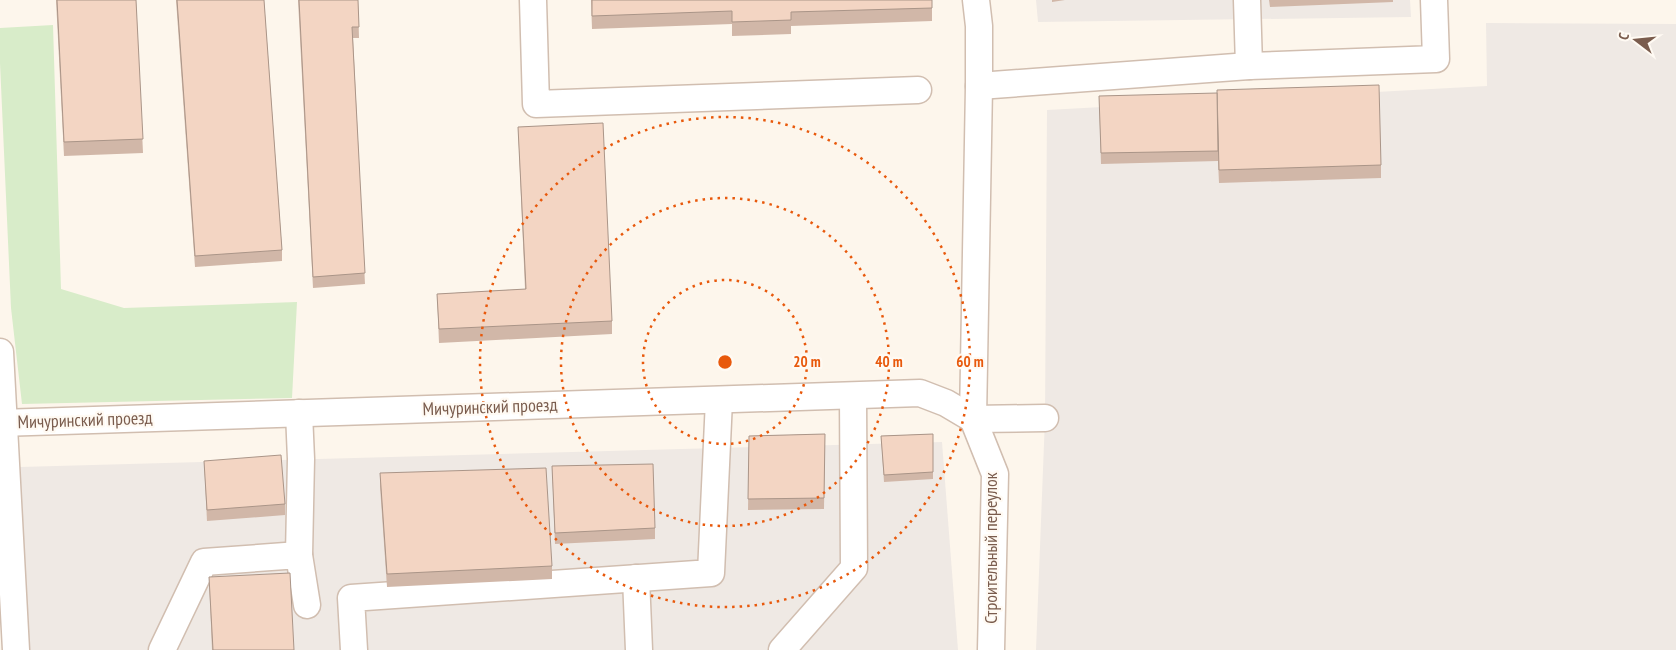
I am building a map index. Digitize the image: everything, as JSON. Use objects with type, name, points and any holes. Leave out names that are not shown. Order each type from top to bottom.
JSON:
[{"type":"street","points":[[533,0],[536,104],[918,90]]},
{"type":"street","points":[[976,0],[979,86],[973,419],[1045,418]]},
{"type":"street","points":[[1247,0],[1249,66]]},
{"type":"street","points":[[979,86],[1249,66],[1436,59],[1434,0]]},
{"type":"street","points":[[0,352],[2,423],[16,650]]},
{"type":"street","name":"Мичуринский проезд","points":[[2,423],[920,393],[946,403],[973,419]]},
{"type":"street","points":[[782,650],[854,568],[853,396]]},
{"type":"street","points":[[354,650],[351,598],[711,573],[719,400]]},
{"type":"street","points":[[299,413],[301,459],[299,555],[307,605]]},
{"type":"street","name":"Строительный переулок","points":[[973,419],[995,474],[991,650]]},
{"type":"street","points":[[162,650],[204,562],[299,555]]},
{"type":"street","points":[[636,578],[639,650]]},
{"type":"shaded area","points":[[1036,0],[1410,0],[1411,17],[1038,22]]},
{"type":"shaded area","points":[[1486,23],[1676,24],[1676,650],[1036,650],[1045,418],[1047,110],[1487,86]]},
{"type":"shaded area","points":[[942,442],[958,650],[29,650],[20,467]]},
{"type":"green space","points":[[53,25],[61,289],[124,308],[297,302],[292,398],[22,404],[11,308],[0,28]]},
{"type":"building","points":[[57,0],[136,0],[143,139],[64,142]]},
{"type":"building","points":[[177,0],[264,0],[282,250],[195,256]]},
{"type":"building","points":[[299,0],[358,0],[359,27],[352,27],[365,273],[313,277]]},
{"type":"building","points":[[592,0],[932,0],[932,8],[791,12],[791,20],[732,22],[732,11],[592,16]]},
{"type":"building","points":[[1379,85],[1381,165],[1219,170],[1217,90]]},
{"type":"building","points":[[1217,93],[1218,151],[1101,153],[1099,96]]},
{"type":"building","points":[[603,123],[612,321],[439,329],[437,294],[526,289],[518,127]]},
{"type":"building","points":[[825,434],[824,498],[748,499],[749,436]]},
{"type":"building","points":[[933,434],[933,472],[884,475],[881,436]]},
{"type":"building","points":[[281,455],[285,504],[207,510],[204,461]]},
{"type":"building","points":[[653,464],[655,528],[555,533],[552,466]]},
{"type":"building","points":[[546,468],[552,566],[387,574],[380,473]]},
{"type":"building","points":[[290,573],[294,650],[213,650],[209,577]]}]
